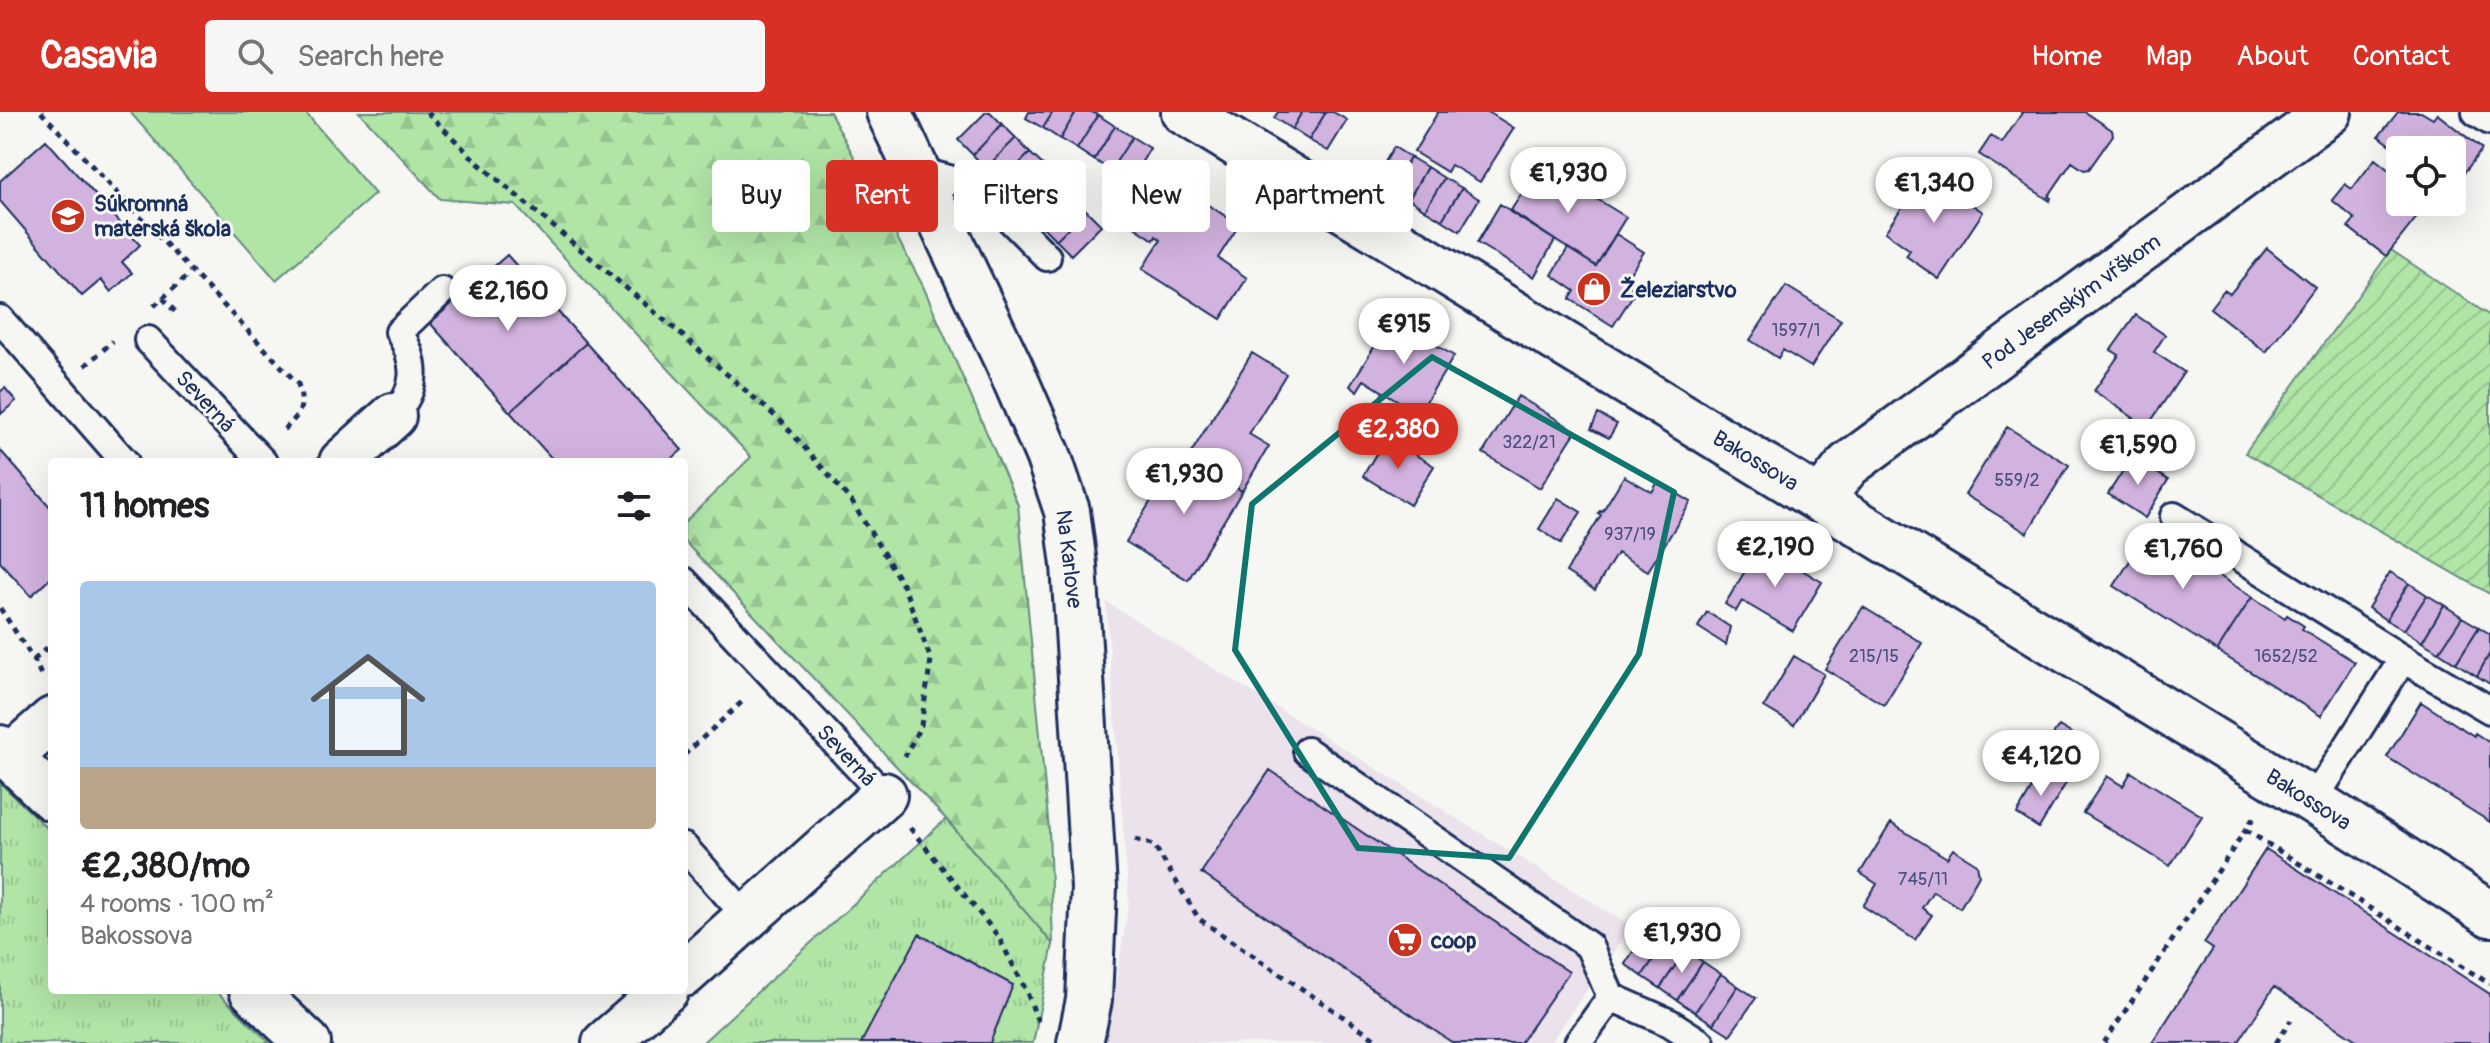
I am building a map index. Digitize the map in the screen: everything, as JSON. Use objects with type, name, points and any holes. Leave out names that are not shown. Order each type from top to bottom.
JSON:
[{"type":"street","name":"Na Karlove","points":[[889,112],[913,160]]},
{"type":"street","name":"Bakossova","points":[[1184,112],[2296,790],[2490,914]]},
{"type":"street","name":"Pod Jesenským vŕškom","points":[[1821,499],[1848,465],[2329,112]]},
{"type":"street","name":"Na Karlove","points":[[938,212],[1015,378],[1048,455],[1067,511],[1074,565],[1094,888],[1089,1000],[1060,1036]]},
{"type":"street","points":[[346,458],[393,416]]},
{"type":"street","points":[[48,704],[5,753],[48,794]]},
{"type":"street","name":"Severná","points":[[688,970],[884,795]]},
{"type":"street","points":[[256,994],[308,1043]]},
{"type":"street","points":[[605,1043],[661,994]]},
{"type":"lane","points":[[2476,112],[2490,121]]},
{"type":"lane","points":[[938,176],[967,184],[992,201],[1047,257]]},
{"type":"lane","points":[[393,416],[404,404],[412,386],[413,364],[399,332],[442,291]]},
{"type":"lane","points":[[0,319],[122,458]]},
{"type":"lane","name":"Severná","points":[[148,340],[259,458]]},
{"type":"lane","points":[[2174,516],[2490,710]]},
{"type":"lane","name":"Severná","points":[[688,585],[884,795]]},
{"type":"lane","points":[[2296,790],[2403,659]]},
{"type":"lane","points":[[1307,751],[1589,946],[1611,997],[1670,1023],[1701,1043]]},
{"type":"lane","points":[[688,851],[748,918]]},
{"type":"lane","points":[[1578,1043],[1611,997]]},
{"type":"path","points":[[41,112],[298,384],[303,401],[298,416],[284,430]]},
{"type":"path","points":[[427,112],[478,163],[783,423],[852,502],[904,587],[931,660],[921,725],[884,795],[998,936],[1026,990],[1060,1036]]},
{"type":"path","points":[[163,298],[183,320]]},
{"type":"path","points":[[274,419],[289,436]]},
{"type":"path","points":[[0,608],[34,660],[48,700]]},
{"type":"path","points":[[34,660],[48,647]]},
{"type":"path","points":[[688,751],[771,674]]},
{"type":"path","points":[[2104,1043],[2246,830],[2296,790]]},
{"type":"path","points":[[2246,830],[2490,984]]},
{"type":"path","points":[[1154,845],[1199,919],[1382,1043]]},
{"type":"path","points":[[2276,1043],[2291,1020]]},
{"type":"highlighted area","points":[[1432,357],[1674,492],[1639,654],[1509,858],[1358,848],[1235,650],[1252,504]]},
{"type":"shaded area","points":[[1106,602],[1631,926],[1550,1043],[1106,1043],[1129,902]]},
{"type":"green space","points":[[130,112],[305,112],[375,194],[276,280]]},
{"type":"green space","points":[[359,112],[830,112],[856,160],[826,160],[826,232],[894,232],[923,286],[1018,505],[1049,830],[1053,944],[946,819],[688,545],[688,519],[751,457],[515,205],[440,199]]},
{"type":"green space","points":[[2391,250],[2490,316],[2490,594],[2245,453]]},
{"type":"green space","points":[[0,783],[48,829],[48,994],[219,994],[270,1043],[0,1043]]},
{"type":"green space","points":[[946,819],[1053,944],[1033,1043],[702,1043]]},
{"type":"building","points":[[986,112],[1002,124],[973,155],[958,140]]},
{"type":"building","points":[[1029,112],[1053,112],[1043,128],[1026,118]]},
{"type":"building","points":[[1053,112],[1076,112],[1060,139],[1043,128]]},
{"type":"building","points":[[1076,112],[1098,115],[1077,149],[1060,139]]},
{"type":"building","points":[[1278,112],[1302,112],[1292,129],[1274,118]]},
{"type":"building","points":[[1302,112],[1326,112],[1309,140],[1292,129]]},
{"type":"building","points":[[1326,112],[1333,112],[1347,120],[1328,151],[1309,140]]},
{"type":"building","points":[[1438,112],[1488,112],[1514,128],[1480,182],[1451,165],[1447,172],[1414,152]]},
{"type":"building","points":[[2021,112],[2085,112],[2112,130],[2113,135],[2089,169],[2084,170],[2072,162],[2048,197],[2050,201],[1979,154],[1991,136],[2002,143]]},
{"type":"building","points":[[2398,112],[2421,112],[2433,119],[2437,114],[2465,136],[2386,136],[2386,141],[2379,136]]},
{"type":"building","points":[[1098,115],[1115,126],[1094,160],[1077,149]]},
{"type":"building","points":[[1002,124],[1016,138],[994,160],[978,160],[973,155]]},
{"type":"building","points":[[1115,126],[1132,137],[1117,160],[1102,160],[1102,165],[1094,160]]},
{"type":"building","points":[[1132,137],[1150,148],[1143,160],[1117,160]]},
{"type":"building","points":[[2466,137],[2482,149],[2466,170]]},
{"type":"building","points":[[1016,138],[1030,153],[1023,160],[994,160]]},
{"type":"building","points":[[46,140],[140,245],[122,262],[132,273],[111,292],[101,280],[82,296],[0,201],[0,181]]},
{"type":"building","points":[[1394,147],[1410,157],[1408,160],[1386,160]]},
{"type":"building","points":[[1030,153],[1038,160],[1023,160]]},
{"type":"building","points":[[1410,157],[1427,167],[1413,192],[1413,160],[1408,160]]},
{"type":"building","points":[[2375,159],[2386,168],[2386,216],[2418,216],[2386,256],[2348,227],[2355,219],[2332,200],[2345,184],[2352,189]]},
{"type":"building","points":[[1540,164],[1626,217],[1596,266],[1510,212]]},
{"type":"building","points":[[1427,167],[1444,178],[1425,210],[1413,202],[1413,192]]},
{"type":"building","points":[[1926,173],[1983,212],[1939,279],[1906,256],[1910,250],[1885,232]]},
{"type":"building","points":[[1444,178],[1462,188],[1442,220],[1425,210]]},
{"type":"building","points":[[1462,188],[1479,199],[1460,231],[1442,220]]},
{"type":"building","points":[[1500,204],[1555,240],[1534,277],[1477,243]]},
{"type":"building","points":[[1210,206],[1226,217],[1226,232],[1235,232],[1218,258],[1247,278],[1221,319],[1142,269],[1161,240],[1156,236],[1154,240],[1142,232],[1210,232]]},
{"type":"building","points":[[1086,210],[1101,225],[1071,255],[1056,240],[1064,232],[1086,232]]},
{"type":"building","points":[[1048,232],[1064,232],[1056,240]]},
{"type":"building","points":[[1616,234],[1644,252],[1628,276],[1633,295],[1613,326],[1570,299],[1575,291],[1552,275],[1568,248],[1596,266]]},
{"type":"building","points":[[2267,248],[2315,287],[2266,352],[2210,308],[2224,290],[2230,294]]},
{"type":"building","points":[[507,255],[586,343],[510,412],[430,323]]},
{"type":"building","points":[[1786,286],[1841,320],[1811,367],[1783,350],[1778,358],[1750,340]]},
{"type":"building","points":[[2136,315],[2165,335],[2154,352],[2184,372],[2147,427],[2094,391],[2119,355],[2111,350]]},
{"type":"building","points":[[1392,318],[1454,356],[1419,413],[1385,393],[1378,403],[1383,392],[1364,380],[1357,391],[1350,386]]},
{"type":"building","points":[[586,343],[682,450],[673,458],[551,458],[510,412]]},
{"type":"building","points":[[1252,353],[1286,374],[1249,434],[1269,446],[1242,491],[1188,458]]},
{"type":"building","points":[[5,388],[16,401],[1,414],[0,392]]},
{"type":"building","points":[[1518,396],[1576,431],[1540,488],[1483,453]]},
{"type":"building","points":[[1598,414],[1617,424],[1609,438],[1591,429]]},
{"type":"building","points":[[2007,427],[2069,465],[2027,533],[1965,495]]},
{"type":"building","points":[[1386,437],[1434,466],[1410,505],[1363,476]]},
{"type":"building","points":[[0,450],[48,504],[48,581],[31,596],[0,562]]},
{"type":"building","points":[[1180,453],[1242,491],[1188,580],[1126,542]]},
{"type":"building","points":[[2132,457],[2168,480],[2145,518],[2108,494]]},
{"type":"building","points":[[1624,476],[1652,492],[1658,482],[1691,502],[1648,571],[1617,553],[1595,590],[1566,572],[1601,515],[1598,513],[1602,512]]},
{"type":"building","points":[[1558,498],[1581,512],[1561,543],[1539,529]]},
{"type":"building","points":[[2148,532],[2201,565],[2203,562],[2252,597],[2217,651],[2114,586]]},
{"type":"building","points":[[1761,545],[1822,582],[1793,631],[1742,601],[1736,611],[1725,604]]},
{"type":"building","points":[[2390,572],[2409,583],[2386,620],[2368,608]]},
{"type":"building","points":[[2409,583],[2427,595],[2404,630],[2386,620]]},
{"type":"building","points":[[2427,595],[2444,605],[2422,642],[2404,630]]},
{"type":"building","points":[[2252,597],[2285,618],[2287,615],[2304,626],[2302,629],[2355,662],[2321,716],[2217,651]]},
{"type":"building","points":[[2444,605],[2462,617],[2439,652],[2422,642]]},
{"type":"building","points":[[1863,607],[1922,643],[1884,705],[1825,669]]},
{"type":"building","points":[[1707,612],[1730,627],[1726,645],[1698,627]]},
{"type":"building","points":[[2462,617],[2479,627],[2456,663],[2439,652]]},
{"type":"building","points":[[2479,627],[2490,634],[2490,653],[2477,676],[2456,663]]},
{"type":"building","points":[[2490,653],[2490,684],[2477,676]]},
{"type":"building","points":[[1794,656],[1824,674],[1794,725],[1764,707]]},
{"type":"building","points":[[2421,702],[2490,743],[2490,822],[2387,757]]},
{"type":"building","points":[[2059,726],[2091,745],[2066,783],[2034,764]]},
{"type":"building","points":[[2043,769],[2066,783],[2039,828],[2017,814]]},
{"type":"building","points":[[1270,770],[1569,972],[1520,1043],[1453,1043],[1201,873]]},
{"type":"building","points":[[2131,772],[2202,816],[2170,866],[2083,813],[2107,776],[2123,786]]},
{"type":"building","points":[[1891,823],[1947,858],[1953,849],[1977,864],[1979,875],[1960,908],[1933,891],[1922,908],[1932,915],[1915,940],[1863,906],[1877,884],[1860,873]]},
{"type":"building","points":[[2266,849],[2490,994],[2490,1043],[2361,1043],[2274,987],[2238,1043],[2152,1043],[2213,949],[2204,943]]},
{"type":"building","points":[[1650,926],[1668,938],[1642,976],[1625,964]]},
{"type":"building","points":[[919,934],[1013,985],[990,1043],[861,1043]]},
{"type":"building","points":[[1668,938],[1686,950],[1660,988],[1642,976]]},
{"type":"building","points":[[1686,950],[1703,962],[1677,1000],[1660,988]]},
{"type":"building","points":[[1703,962],[1721,974],[1695,1012],[1677,1000]]},
{"type":"building","points":[[1721,974],[1738,986],[1713,1024],[1695,1012]]},
{"type":"building","points":[[1738,986],[1756,998],[1730,1035],[1713,1024]]},
{"type":"place","name":"Súkromná materská škola","points":[[68,216]]},
{"type":"place","name":"Železiarstvo","points":[[1594,289]]},
{"type":"place","name":"coop","points":[[1405,940]]}]
